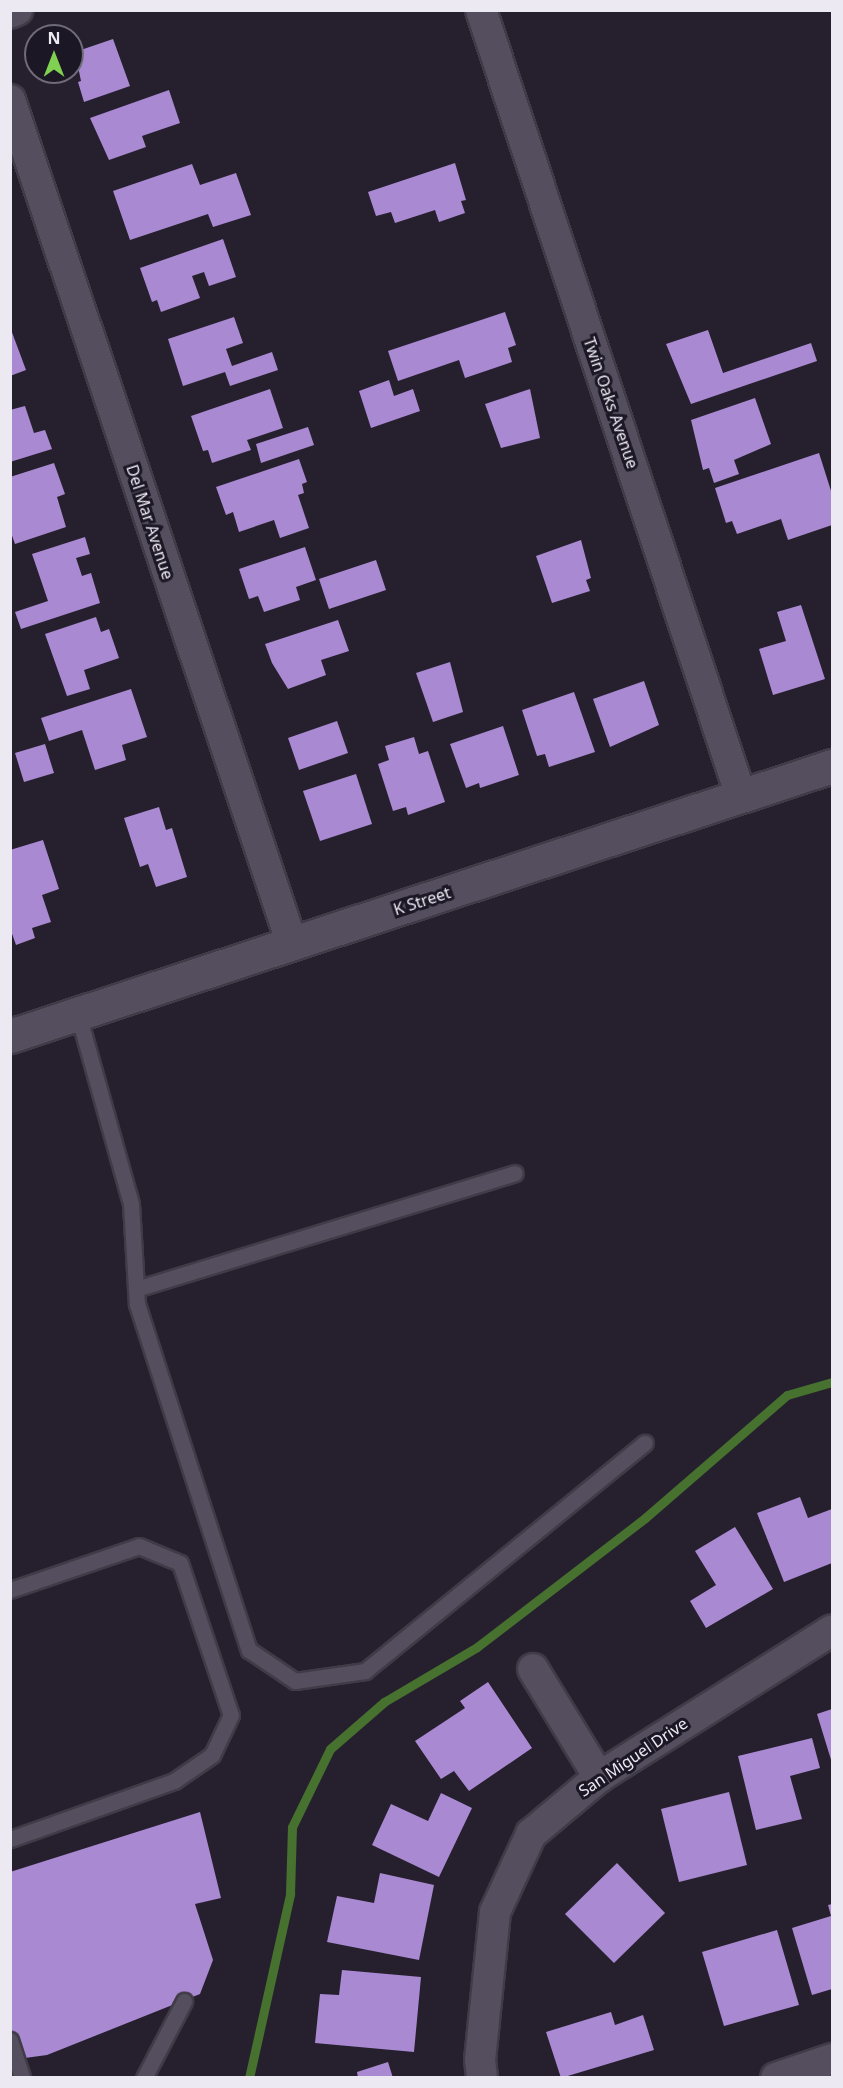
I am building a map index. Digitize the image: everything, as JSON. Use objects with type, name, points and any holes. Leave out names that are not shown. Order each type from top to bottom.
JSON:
[{"type":"street","points":[[10,13],[17,10]]},
{"type":"street","name":"Twin Oaks Avenue","points":[[481,10],[741,796]]},
{"type":"street","name":"Del Mar Avenue","points":[[10,100],[292,944]]},
{"type":"street","name":"K Street","points":[[10,1036],[832,766]]},
{"type":"street","name":"San Miguel Drive","points":[[482,2078],[480,2060],[495,1912],[531,1834],[599,1777],[832,1630]]},
{"type":"street","points":[[533,1669],[599,1777]]},
{"type":"street","points":[[776,2078],[832,2060]]},
{"type":"lane","points":[[78,1014],[130,1204],[137,1304],[249,1650],[294,1681],[365,1671],[645,1443]]},
{"type":"lane","points":[[136,1289],[515,1173]]},
{"type":"lane","points":[[10,1590],[139,1546],[180,1563],[231,1715],[212,1755],[174,1781],[10,1839]]},
{"type":"lane","points":[[144,2078],[184,2001]]},
{"type":"lane","points":[[10,2040],[22,2078]]},
{"type":"building","points":[[113,39],[130,86],[84,102],[79,84],[84,84],[84,49]]},
{"type":"building","points":[[169,90],[180,123],[142,136],[146,147],[109,160],[90,118]]},
{"type":"building","points":[[455,163],[466,200],[461,201],[465,213],[439,222],[435,210],[395,223],[391,212],[376,216],[368,192]]},
{"type":"building","points":[[192,164],[200,185],[236,173],[251,215],[213,227],[208,214],[130,240],[113,191]]},
{"type":"building","points":[[223,239],[236,277],[209,286],[204,272],[192,276],[200,298],[161,312],[157,300],[152,302],[140,268]]},
{"type":"building","points":[[505,312],[516,345],[508,348],[512,362],[465,378],[459,360],[398,381],[388,351]]},
{"type":"building","points":[[234,317],[243,343],[226,349],[232,366],[272,352],[278,370],[230,386],[225,372],[183,386],[168,339]]},
{"type":"building","points":[[10,327],[26,370],[10,376]]},
{"type":"building","points":[[708,330],[723,373],[811,343],[817,361],[691,404],[666,344]]},
{"type":"building","points":[[389,380],[394,396],[413,389],[420,411],[371,428],[359,391]]},
{"type":"building","points":[[270,389],[283,428],[247,440],[251,450],[212,463],[208,450],[203,451],[191,416]]},
{"type":"building","points":[[530,389],[540,438],[501,448],[485,404]]},
{"type":"building","points":[[755,398],[771,444],[734,460],[739,474],[714,483],[709,468],[703,470],[691,420]]},
{"type":"building","points":[[25,406],[34,433],[45,430],[52,449],[10,462],[10,410]]},
{"type":"building","points":[[308,427],[314,445],[261,463],[256,444]]},
{"type":"building","points":[[819,453],[832,494],[832,525],[788,540],[781,519],[737,534],[732,521],[726,523],[715,488]]},
{"type":"building","points":[[299,459],[307,482],[302,484],[304,493],[298,495],[309,528],[280,538],[274,520],[239,532],[233,512],[226,515],[216,487]]},
{"type":"building","points":[[54,463],[65,494],[57,497],[66,527],[15,544],[10,530],[10,477]]},
{"type":"building","points":[[85,537],[90,554],[76,558],[82,576],[91,573],[100,603],[21,629],[15,612],[48,601],[32,554]]},
{"type":"building","points":[[581,540],[591,578],[586,580],[590,591],[552,603],[536,556]]},
{"type":"building","points":[[305,547],[316,580],[296,587],[300,600],[264,612],[258,596],[249,599],[239,569]]},
{"type":"building","points":[[376,560],[386,590],[329,609],[319,579]]},
{"type":"building","points":[[801,605],[825,679],[773,695],[759,649],[786,641],[777,612]]},
{"type":"building","points":[[96,617],[101,632],[109,629],[119,658],[84,670],[90,689],[67,696],[45,634]]},
{"type":"building","points":[[338,620],[349,651],[321,660],[326,675],[288,689],[272,663],[265,644]]},
{"type":"building","points":[[450,662],[463,712],[433,722],[416,673]]},
{"type":"building","points":[[644,681],[659,725],[610,747],[593,699]]},
{"type":"building","points":[[131,689],[147,737],[122,745],[126,760],[95,770],[82,730],[49,741],[41,718]]},
{"type":"building","points":[[574,692],[595,752],[549,767],[545,754],[537,756],[522,710]]},
{"type":"building","points":[[337,721],[348,753],[299,770],[288,738]]},
{"type":"building","points":[[503,726],[519,775],[480,788],[479,783],[466,788],[450,744]]},
{"type":"building","points":[[414,737],[419,754],[428,751],[445,802],[408,815],[406,807],[393,811],[378,764],[389,760],[385,746]]},
{"type":"building","points":[[45,744],[54,773],[24,782],[15,753]]},
{"type":"building","points":[[356,774],[372,824],[320,841],[303,791]]},
{"type":"building","points":[[159,807],[166,830],[172,828],[187,877],[156,887],[148,864],[140,867],[124,818]]},
{"type":"building","points":[[43,840],[59,889],[42,895],[51,922],[32,928],[35,938],[16,945],[10,928],[10,850]]},
{"type":"building","points":[[800,1497],[808,1518],[832,1509],[832,1563],[784,1582],[757,1513]]},
{"type":"building","points":[[735,1527],[773,1589],[706,1628],[690,1601],[716,1585],[695,1551]]},
{"type":"building","points":[[488,1682],[532,1748],[469,1791],[454,1771],[441,1779],[415,1741],[465,1708],[460,1701]]},
{"type":"building","points":[[832,1709],[832,1763],[817,1714]]},
{"type":"building","points":[[812,1738],[820,1768],[790,1776],[802,1819],[756,1830],[738,1756]]},
{"type":"building","points":[[729,1792],[747,1865],[679,1882],[661,1809]]},
{"type":"building","points":[[441,1793],[472,1808],[439,1877],[372,1845],[391,1804],[428,1821]]},
{"type":"building","points":[[200,1812],[221,1898],[195,1904],[213,1960],[200,1994],[47,2055],[10,2060],[10,1872]]},
{"type":"building","points":[[617,1863],[665,1913],[614,1963],[565,1914]]},
{"type":"building","points":[[380,1873],[434,1885],[419,1960],[327,1942],[337,1896],[374,1903]]},
{"type":"building","points":[[832,1904],[832,1989],[812,1995],[792,1928],[831,1916],[828,1905]]},
{"type":"building","points":[[777,1930],[799,2005],[724,2026],[702,1952]]},
{"type":"building","points":[[342,1970],[421,1977],[414,2052],[315,2043],[320,1994],[339,1995]]},
{"type":"building","points":[[611,2012],[615,2025],[643,2015],[654,2050],[561,2078],[546,2032]]},
{"type":"building","points":[[388,2062],[393,2078],[358,2078],[357,2072]]},
{"type":"waterway","points":[[249,2078],[290,1894],[292,1827],[330,1749],[384,1702],[477,1647],[645,1518],[787,1395],[832,1382]]}]
